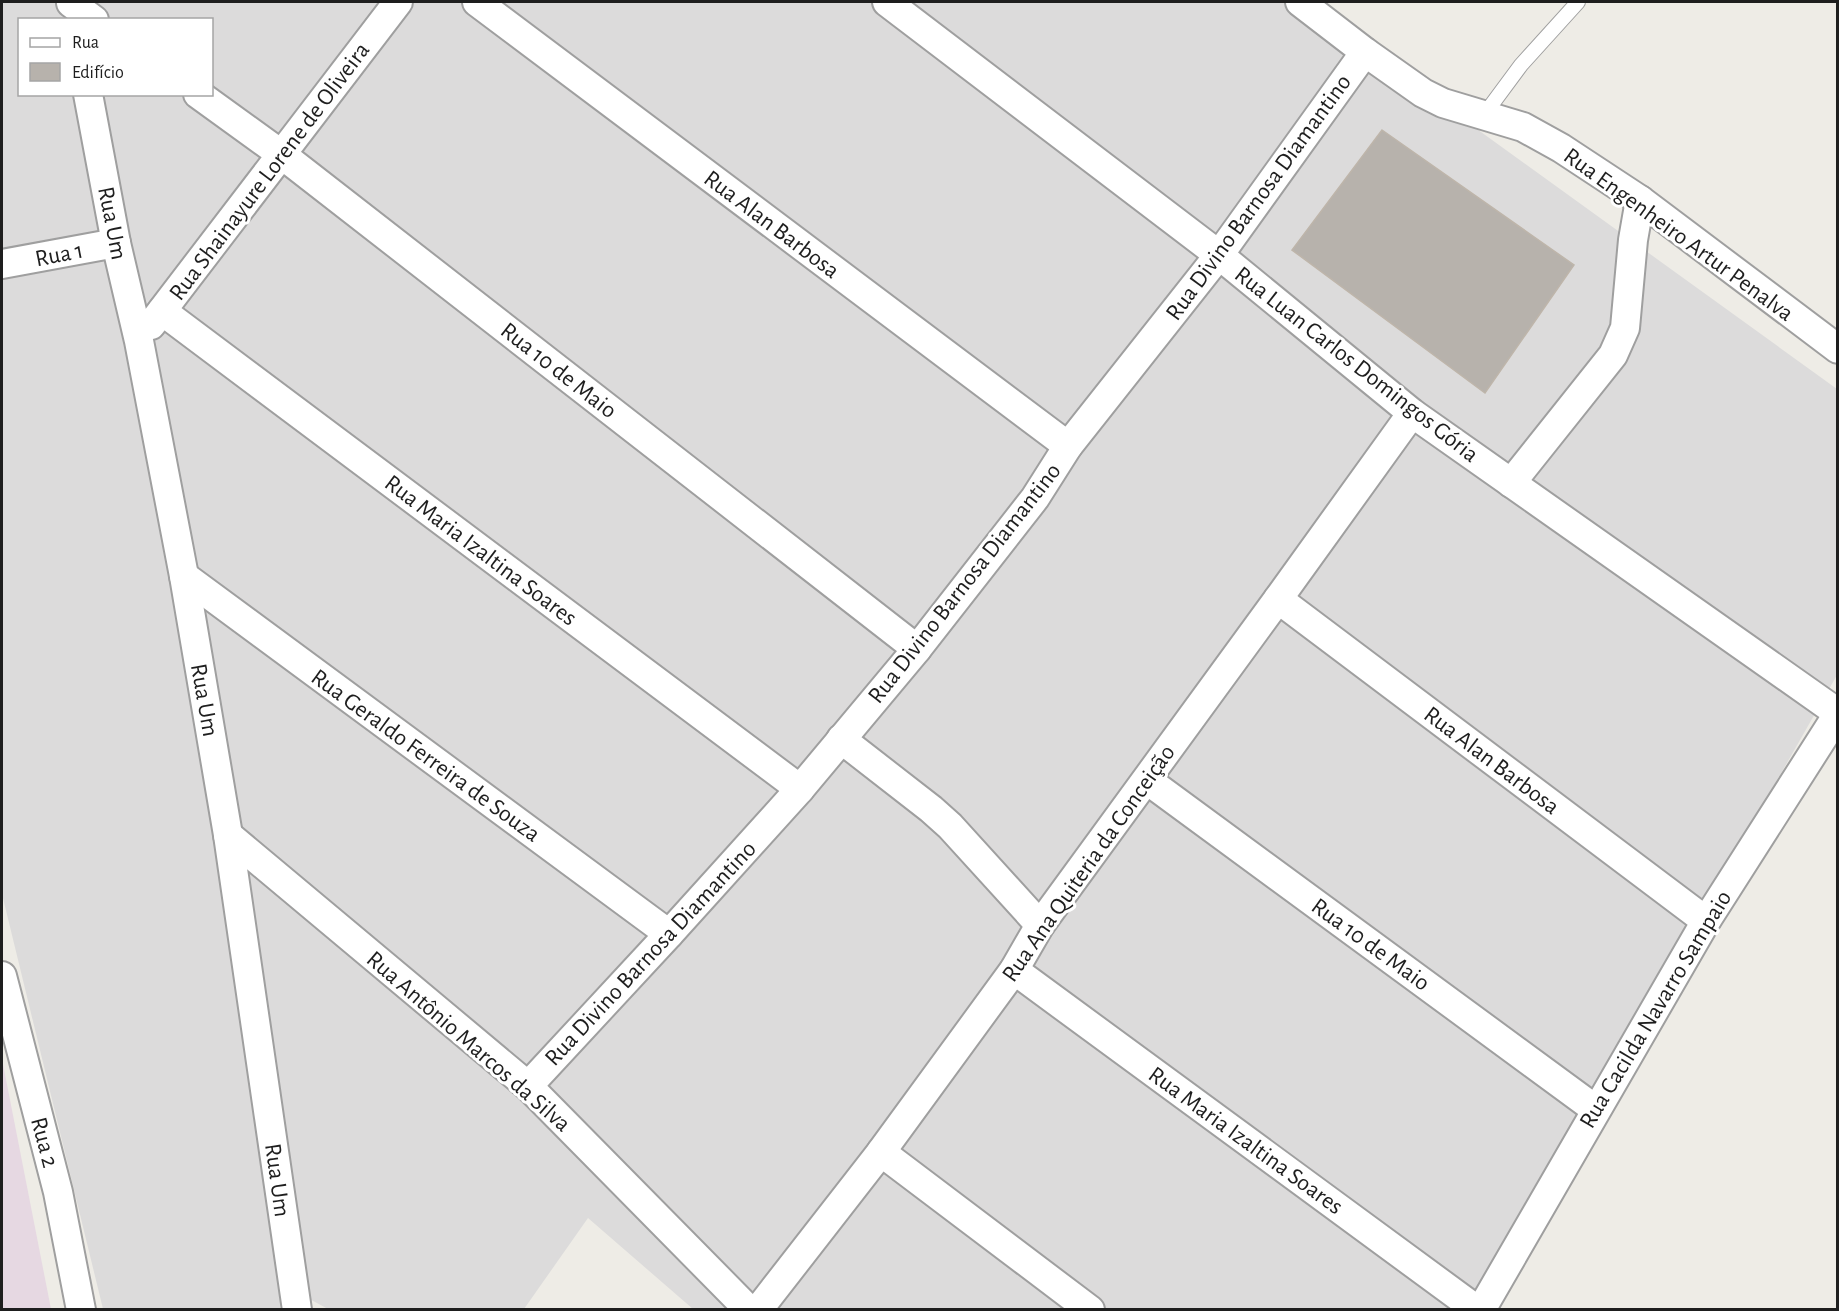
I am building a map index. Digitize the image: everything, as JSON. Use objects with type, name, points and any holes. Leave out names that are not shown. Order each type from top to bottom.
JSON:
[{"type":"street","name":"Rua Shainayure Lorene de Oliveira","points":[[139,341],[398,2]]},
{"type":"street","name":"Rua Alan Barbosa","points":[[477,2],[1068,446]]},
{"type":"street","name":"Rua Luan Carlos Domingos Gória","points":[[886,2],[1219,255],[1412,413],[1838,713]]},
{"type":"street","name":"Rua Engenheiro Artur Penalva","points":[[1300,2],[1365,52],[1424,93],[1443,103],[1523,127],[1561,148],[1640,200],[1838,349]]},
{"type":"street","points":[[72,8],[90,18]]},
{"type":"street","name":"Rua Divino Barnosa Diamantino","points":[[528,1086],[800,789],[917,649],[1035,498],[1068,446],[1219,255],[1365,52]]},
{"type":"street","name":"Rua Um","points":[[88,96],[184,576],[228,835],[297,1310]]},
{"type":"street","name":"Rua 10 de Maio","points":[[201,96],[281,154],[917,649]]},
{"type":"street","points":[[1511,483],[1613,355],[1625,328],[1633,240],[1640,200]]},
{"type":"street","name":"Rua 1","points":[[2,264],[116,243]]},
{"type":"street","name":"Rua Maria Izaltina Soares","points":[[162,311],[800,789]]},
{"type":"street","name":"Rua Ana Quiteria da Conceição","points":[[758,1310],[881,1152],[1014,970],[1040,925],[1412,413]]},
{"type":"street","name":"Rua Geraldo Ferreira de Souza","points":[[184,576],[669,934]]},
{"type":"street","name":"Rua Alan Barbosa","points":[[1278,599],[1706,921]]},
{"type":"street","name":"Rua Cacilda Navarro Sampaio","points":[[1479,1310],[1706,921],[1838,713]]},
{"type":"street","points":[[842,739],[950,826],[1040,925]]},
{"type":"street","name":"Rua 10 de Maio","points":[[1147,780],[1595,1109]]},
{"type":"street","name":"Rua Antônio Marcos da Silva","points":[[228,835],[528,1086],[749,1310]]},
{"type":"street","name":"Rua Maria Izaltina Soares","points":[[1014,970],[1479,1310]]},
{"type":"street","name":"Rua 2","points":[[2,976],[58,1192],[81,1310]]},
{"type":"street","points":[[881,1152],[1090,1310]]},
{"type":"lane","points":[[1484,115],[1521,65],[1578,2]]},
{"type":"shaded area","points":[[2,2],[1301,2],[1837,389],[1837,675],[1476,1309],[693,1309],[588,1218],[524,1309],[328,1309],[280,1283],[280,1309],[103,1309],[2,894]]},
{"type":"shaded area","points":[[2,1059],[51,1309],[2,1309]]},
{"type":"building","points":[[1382,130],[1574,265],[1485,393],[1292,250]]}]
